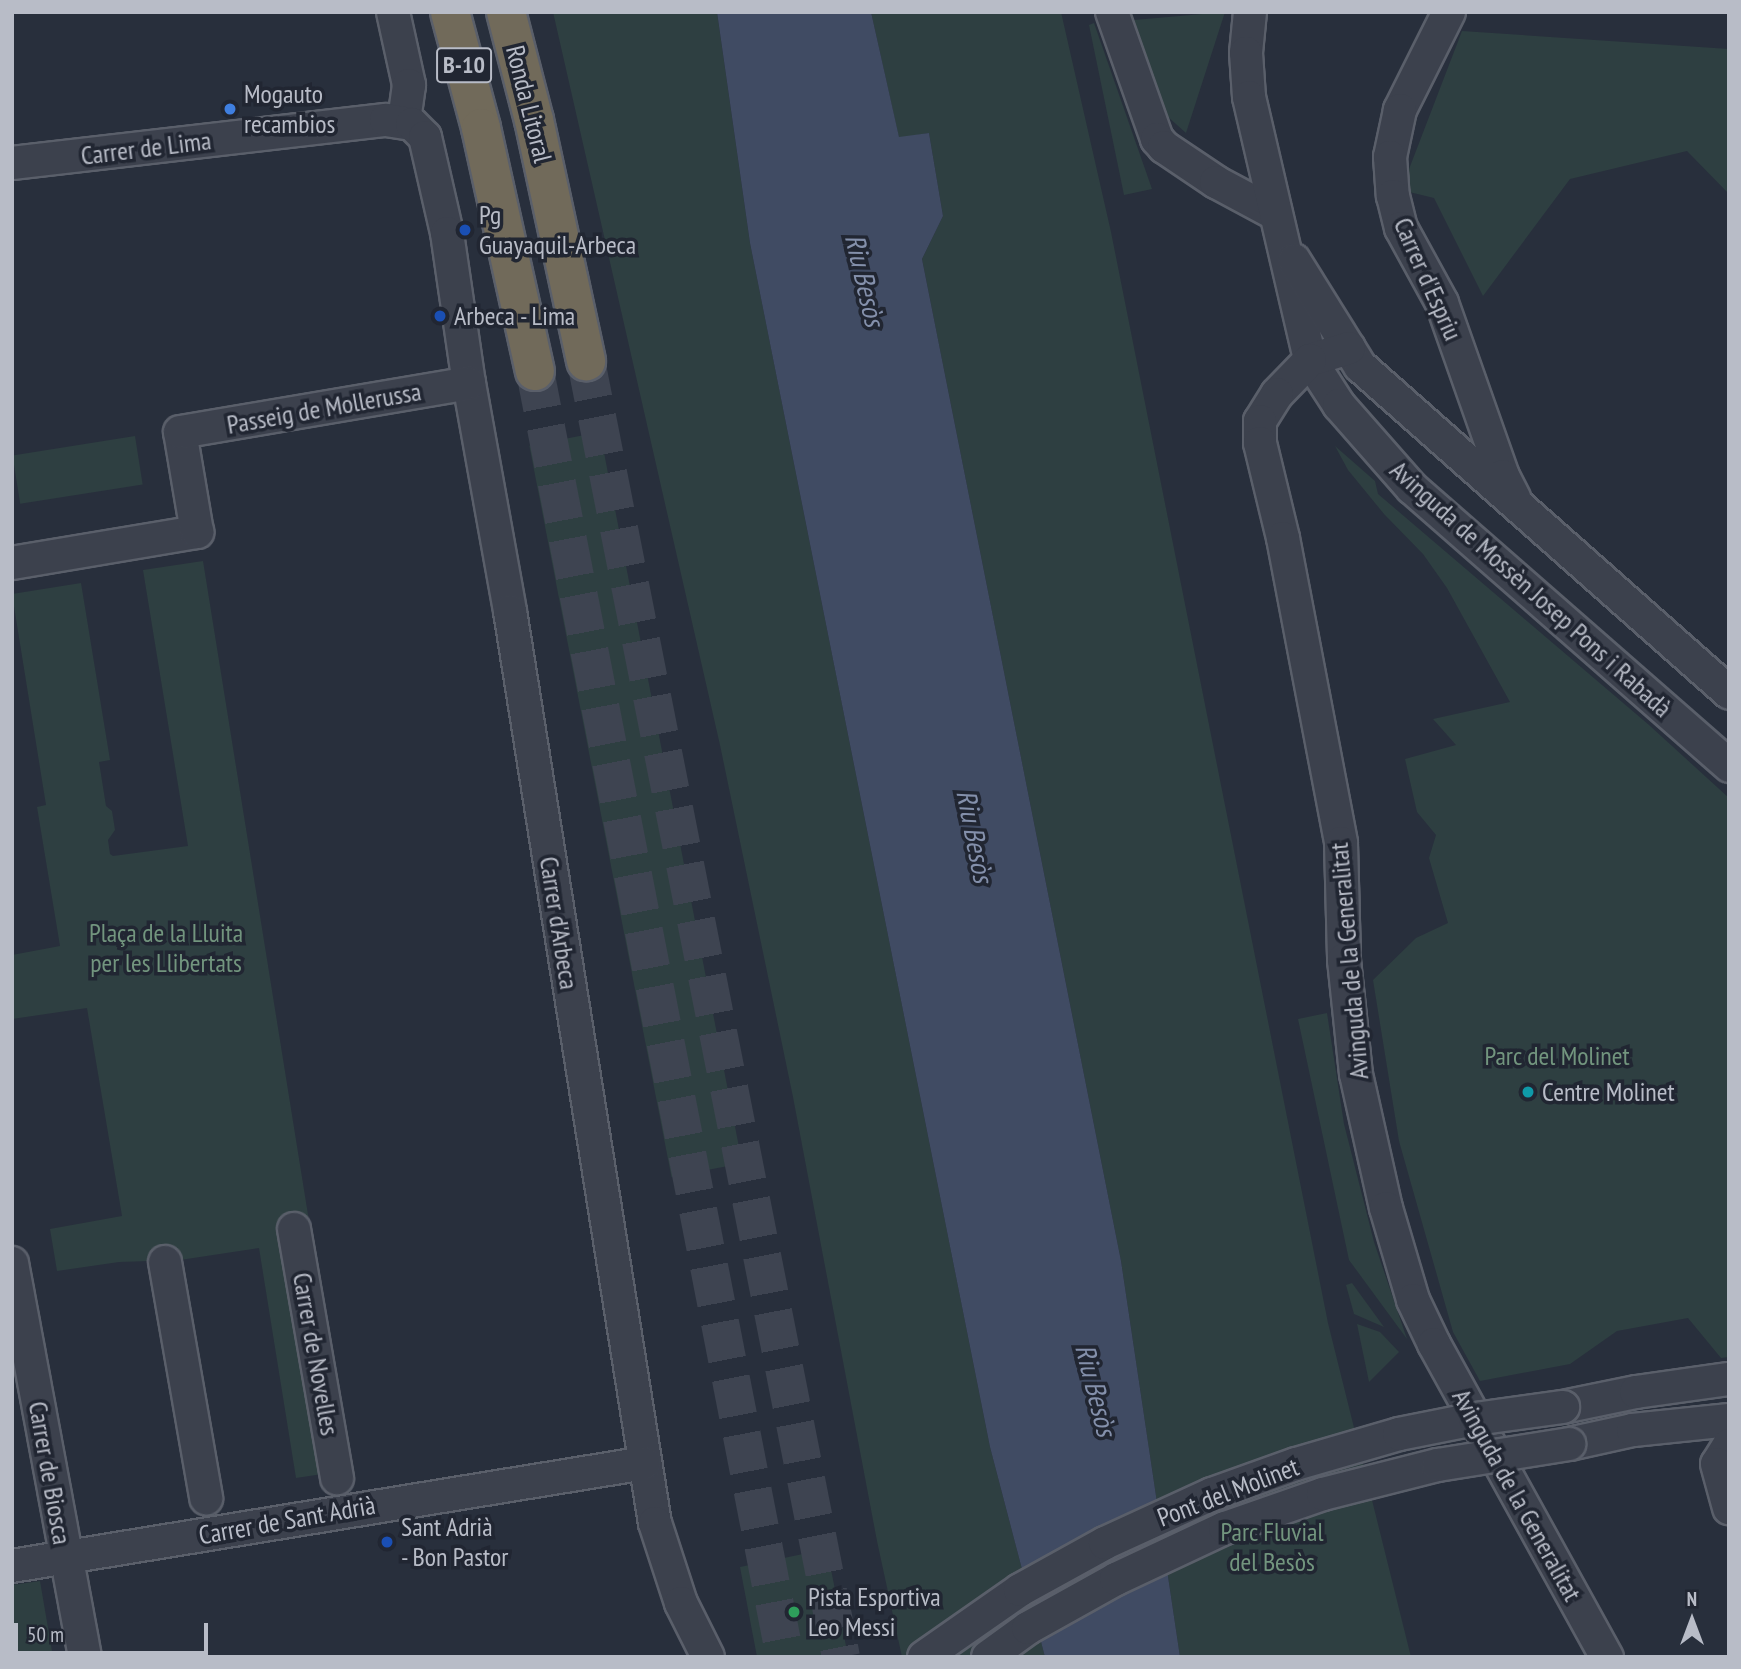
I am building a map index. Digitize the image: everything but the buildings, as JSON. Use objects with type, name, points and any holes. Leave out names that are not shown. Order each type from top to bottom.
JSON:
[{"type":"highway","name":"Ronda Litoral","points":[[450,12],[481,128],[536,371]]},
{"type":"highway","name":"Ronda Litoral","points":[[506,12],[534,120],[586,360]]},
{"type":"street","points":[[393,12],[408,72],[410,96],[404,121]]},
{"type":"street","points":[[1112,12],[1157,139],[1164,147],[1216,182],[1274,213]]},
{"type":"street","points":[[1250,12],[1246,54],[1249,97],[1274,213]]},
{"type":"street","name":"Carrer d'Espriu","points":[[1449,13],[1399,110],[1390,157],[1393,196],[1401,228],[1442,303],[1503,476],[1518,506]]},
{"type":"street","name":"Carrer de Lima","points":[[12,163],[386,120],[404,121]]},
{"type":"street","name":"Carrer d'Arbeca","points":[[404,121],[419,129],[430,152],[447,233],[469,383],[510,611],[655,1523],[681,1603],[708,1657]]},
{"type":"street","name":"Avinguda de Mossèn Josep Pons i Rabadà","points":[[1274,213],[1286,248],[1292,289],[1311,360],[1339,405],[1412,488],[1729,766]]},
{"type":"street","name":"Avinguda de Mossèn Josep Pons i Rabadà","points":[[1286,248],[1360,366],[1729,693]]},
{"type":"street","name":"Avinguda de la Generalitat","points":[[1349,348],[1311,360],[1277,394],[1260,421],[1260,443],[1283,538],[1341,843],[1344,960],[1356,1074],[1385,1208],[1413,1300],[1434,1344],[1606,1657]]},
{"type":"street","name":"Passeig de Mollerussa","points":[[12,563],[197,531],[180,432],[469,383]]},
{"type":"street","name":"Carrer de Novelles","points":[[294,1229],[337,1479]]},
{"type":"street","points":[[165,1262],[206,1498]]},
{"type":"street","name":"Carrer de Biosca","points":[[12,1266],[85,1657]]},
{"type":"street","name":"Pont del Molinet","points":[[924,1657],[1020,1590],[1105,1543],[1212,1494],[1296,1464],[1399,1434],[1636,1392],[1729,1379]]},
{"type":"street","name":"Pont del Molinet","points":[[1563,1407],[1729,1398]]},
{"type":"street","name":"Pont del Molinet","points":[[988,1657],[1028,1628],[1115,1579],[1225,1528],[1323,1494],[1438,1465],[1569,1444],[1633,1430],[1729,1420]]},
{"type":"street","name":"Pont del Molinet","points":[[1569,1444],[1729,1439]]},
{"type":"street","points":[[1729,1445],[1717,1464],[1729,1508]]},
{"type":"street","name":"Carrer de Sant Adrià","points":[[12,1566],[645,1463]]},
{"type":"green space","points":[[553,12],[717,12],[750,243],[990,1447],[1045,1657],[902,1657],[877,1541],[793,1097],[720,745]]},
{"type":"green space","name":"Parc Fluvial del Besòs","points":[[871,12],[1061,12],[1111,232],[1328,1323],[1411,1657],[1180,1657],[1121,1261],[922,259],[943,216],[929,133],[899,138]]},
{"type":"green space","points":[[1225,12],[1186,133],[1167,116],[1134,20]]},
{"type":"green space","points":[[1094,23],[1152,189],[1124,195],[1089,25]]},
{"type":"green space","points":[[1462,31],[1729,49],[1729,194],[1687,151],[1570,179],[1483,296],[1434,198],[1401,190]]},
{"type":"green space","points":[[600,432],[742,1163],[671,1177],[529,446]]},
{"type":"green space","points":[[135,436],[143,484],[20,504],[13,455]]},
{"type":"green space","name":"Parc del Molinet","points":[[1335,446],[1375,481],[1378,494],[1649,725],[1729,798],[1729,1357],[1721,1358],[1688,1318],[1617,1331],[1570,1364],[1480,1381],[1453,1332],[1399,1141],[1373,980],[1416,938],[1448,923],[1429,858],[1436,835],[1417,812],[1405,759],[1456,745],[1433,719],[1510,702],[1447,588],[1423,554],[1384,514],[1348,470]]},
{"type":"green space","name":"Plaça de la Lluita per les Llibertats","points":[[203,561],[349,1470],[296,1478],[259,1248],[180,1260],[119,1262],[57,1271],[50,1229],[122,1216],[87,1008],[12,1019],[12,955],[60,946],[37,807],[46,805],[12,594],[81,583],[110,760],[99,762],[106,806],[112,811],[115,830],[108,840],[110,854],[113,856],[188,846],[143,570]]},
{"type":"green space","points":[[1327,1013],[1344,1124],[1374,1242],[1407,1339],[1349,1260],[1298,1019]]},
{"type":"green space","points":[[1352,1283],[1384,1327],[1354,1314],[1346,1285]]},
{"type":"green space","points":[[1357,1324],[1380,1332],[1399,1352],[1369,1382]]},
{"type":"green space","name":"Pista Esportiva Leo Messi","points":[[827,1549],[848,1656],[757,1657],[740,1567]]},
{"type":"green space","points":[[40,1581],[53,1657],[12,1657],[12,1585]]},
{"type":"water","name":"Riu Besòs","points":[[717,12],[871,12],[899,137],[929,133],[943,216],[922,259],[1121,1261],[1180,1657],[1045,1657],[990,1447],[750,243]]},
{"type":"tunnel","points":[[586,361],[841,1657]]},
{"type":"tunnel","points":[[535,371],[785,1657]]},
{"type":"place","name":"Mogauto recambios","points":[[230,109]]},
{"type":"place","name":"Pg Guayaquil-Arbeca","points":[[465,230]]},
{"type":"place","name":"Arbeca - Lima","points":[[440,316]]},
{"type":"place","name":"Centre Molinet","points":[[1528,1092]]},
{"type":"place","name":"Sant Adrià - Bon Pastor","points":[[387,1542]]},
{"type":"place","name":"Pista Esportiva Leo Messi","points":[[794,1612]]}]
